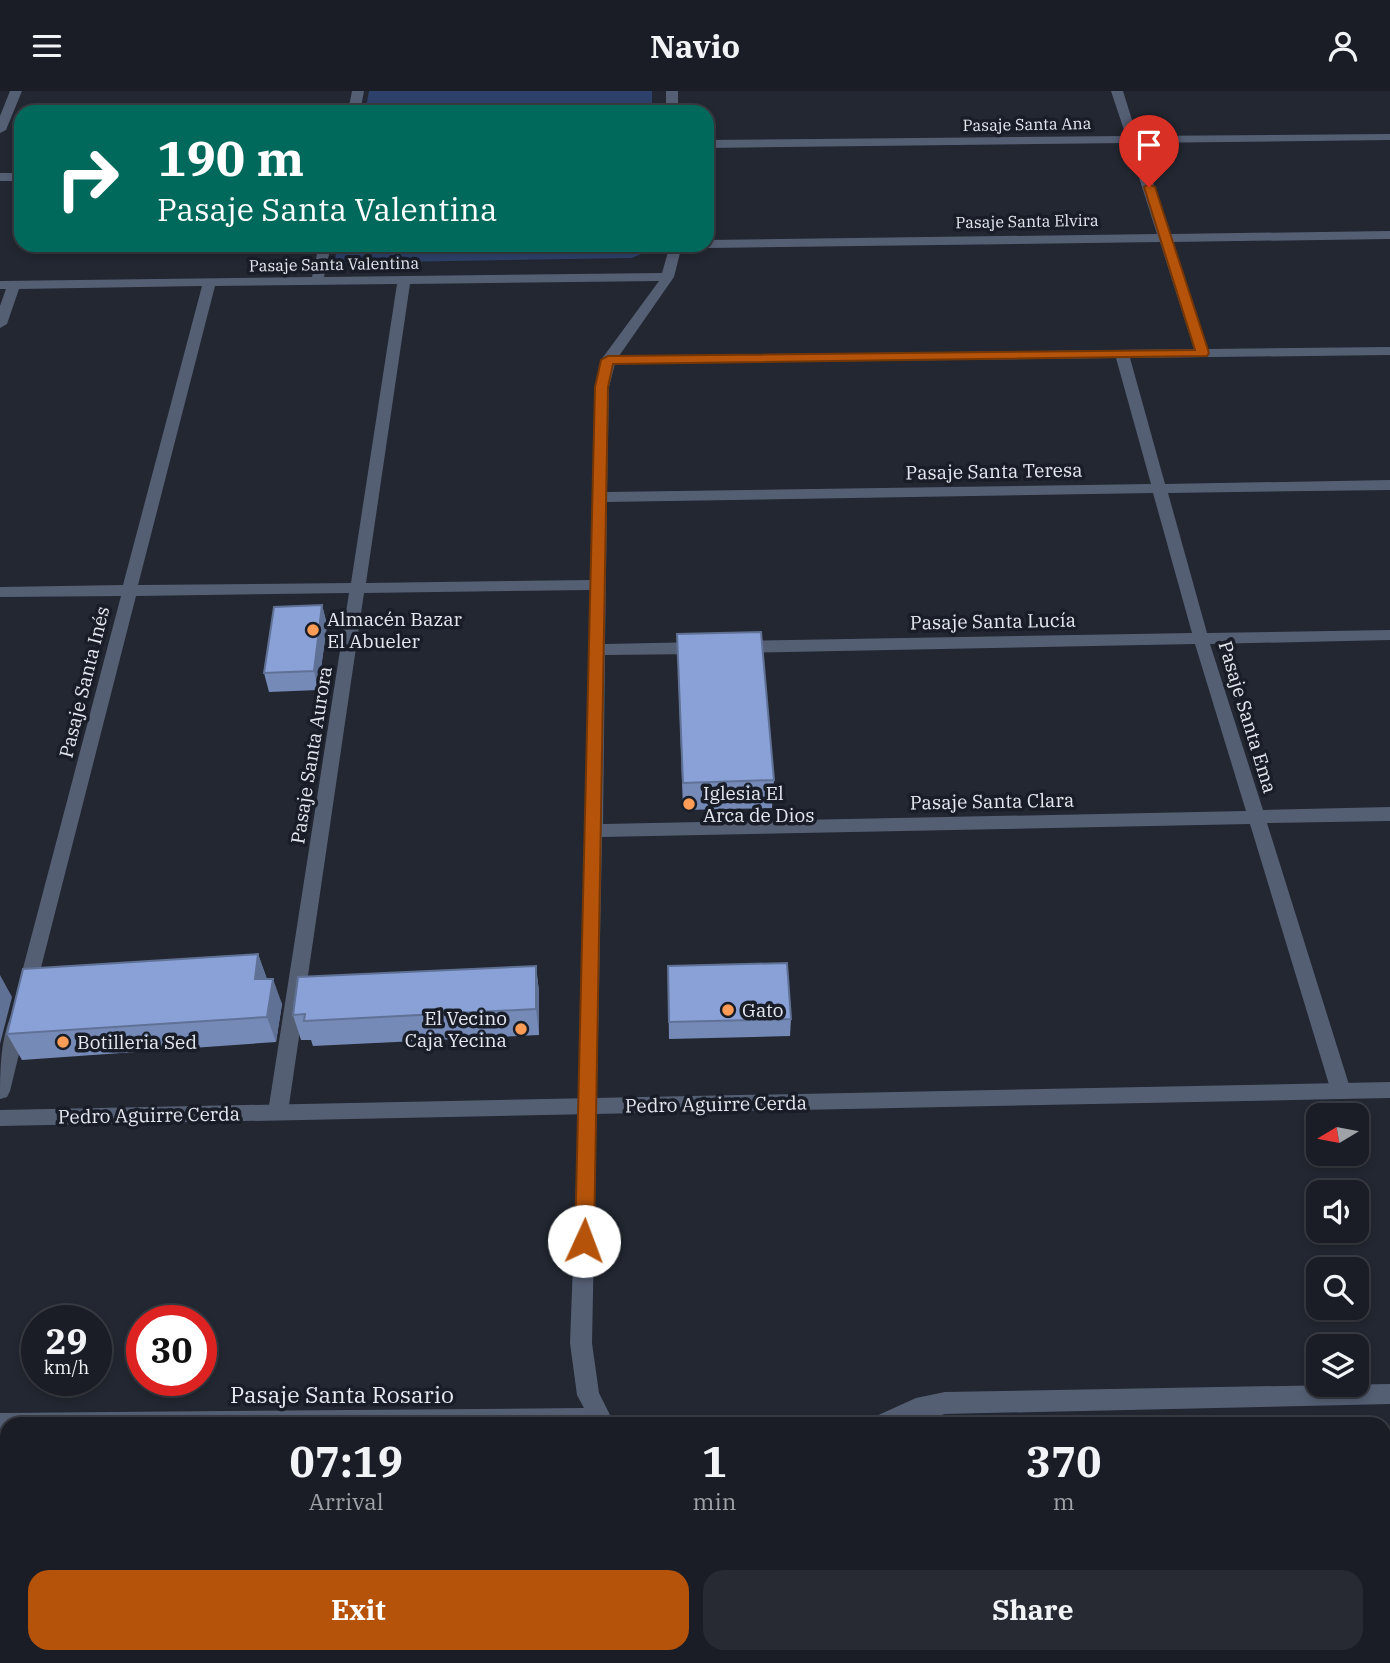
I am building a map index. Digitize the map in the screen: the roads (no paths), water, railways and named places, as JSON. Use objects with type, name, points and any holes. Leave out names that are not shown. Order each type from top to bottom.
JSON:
[{"type":"street","points":[[0,129],[16,91]]},
{"type":"street","points":[[1117,91],[1202,353]]},
{"type":"street","name":"Pasaje Santa Ana","points":[[714,144],[1390,137]]},
{"type":"street","name":"Pasaje Santa Elvira","points":[[714,244],[1390,235]]},
{"type":"street","points":[[317,282],[323,252]]},
{"type":"street","points":[[599,1417],[588,1395],[581,1343],[589,1106],[602,387],[608,360],[668,277],[674,264],[675,252]]},
{"type":"street","name":"Pasaje Santa Valentina","points":[[0,285],[668,277]]},
{"type":"street","name":"Pasaje Santa Aurora","points":[[278,1112],[404,280]]},
{"type":"street","name":"Pasaje Santa Inés","points":[[0,1091],[209,283]]},
{"type":"street","points":[[0,324],[14,285]]},
{"type":"street","points":[[608,360],[1390,351]]},
{"type":"street","name":"Pasaje Santa Ema","points":[[1122,354],[1201,639],[1341,1091]]},
{"type":"street","name":"Pasaje Santa Teresa","points":[[600,497],[1390,485]]},
{"type":"street","points":[[0,592],[598,585]]},
{"type":"street","name":"Pasaje Santa Lucía","points":[[597,649],[1390,635]]},
{"type":"street","name":"Pasaje Santa Clara","points":[[594,831],[1390,814]]},
{"type":"street","name":"Pedro Aguirre Cerda","points":[[0,1118],[1390,1090]]},
{"type":"street","points":[[899,1417],[916,1409],[946,1403],[1390,1394]]},
{"type":"place","name":"Almacén Bazar El Abueler","points":[[313,630]]},
{"type":"place","name":"Iglesia El Arca de Dios","points":[[689,804]]},
{"type":"place","name":"Gato","points":[[728,1010]]},
{"type":"place","name":"El Vecino Caja Yecina","points":[[521,1029]]},
{"type":"place","name":"Botilleria Sed","points":[[63,1042]]}]
